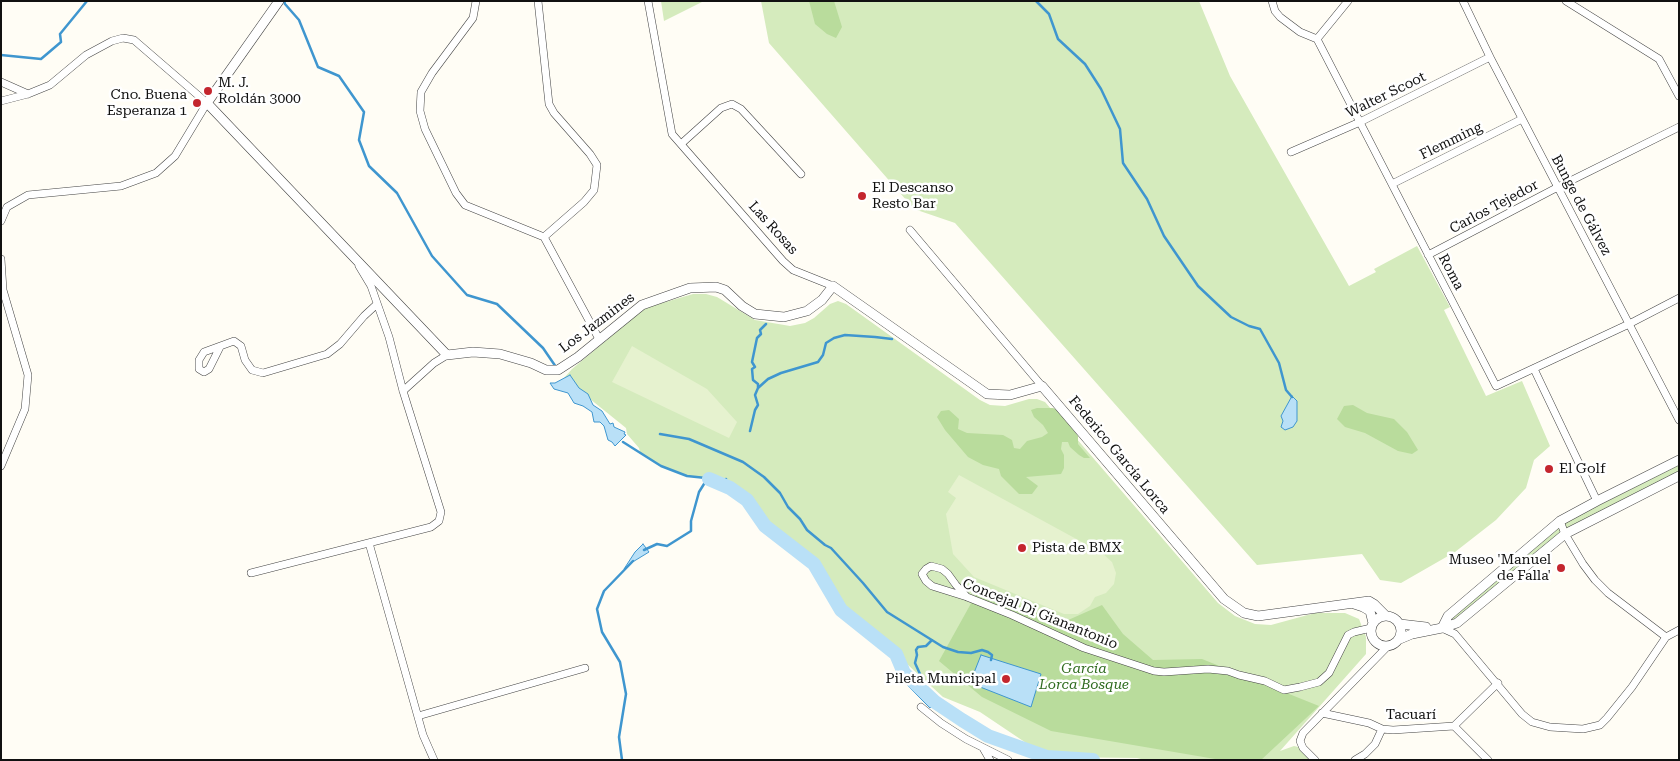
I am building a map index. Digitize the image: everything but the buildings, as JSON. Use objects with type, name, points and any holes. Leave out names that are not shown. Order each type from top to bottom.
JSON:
[{"type":"street","points":[[1,221],[7,207],[28,195],[121,186],[156,173],[175,156],[207,104],[278,1]]},
{"type":"street","points":[[476,1],[473,18],[420,92],[420,111],[425,129],[452,185],[465,205],[544,237],[600,339]]},
{"type":"street","points":[[538,1],[549,104],[554,113],[590,154],[597,165],[594,190],[570,215],[544,237]]},
{"type":"street","name":"Las Rosas","points":[[648,1],[672,134],[783,261],[793,270],[833,286],[987,394],[1010,395],[1042,386]]},
{"type":"street","points":[[1272,1],[1275,11],[1280,17],[1300,32],[1317,39],[1348,1]]},
{"type":"street","name":"Bunge de Gálvez","points":[[1463,1],[1490,57],[1679,420]]},
{"type":"street","points":[[1566,1],[1659,59],[1679,96]]},
{"type":"street","points":[[1,101],[28,94],[50,85],[86,55],[112,41],[123,38],[134,40],[207,104],[448,355]]},
{"type":"street","name":"Roma","points":[[1317,39],[1496,386],[1629,324],[1679,298]]},
{"type":"street","name":"Walter Scoot","points":[[1292,152],[1360,122],[1490,57]]},
{"type":"street","points":[[1,82],[28,94]]},
{"type":"street","points":[[681,144],[721,108],[732,104],[741,109],[801,174]]},
{"type":"street","name":"Flemming","points":[[1392,184],[1522,119]]},
{"type":"street","name":"Carlos Tejedor","points":[[1428,255],[1558,187],[1679,127]]},
{"type":"street","name":"Federico García Lorca","points":[[910,230],[1224,599],[1233,607],[1244,613],[1258,616],[1369,601],[1386,616],[1395,618],[1400,624],[1442,628]]},
{"type":"street","points":[[251,574],[431,527],[439,521],[441,512],[388,337],[371,286],[349,250]]},
{"type":"street","points":[[1,259],[3,290],[28,375],[25,409],[1,466]]},
{"type":"street","name":"Los Jazmines","points":[[403,391],[434,363],[448,355],[474,352],[500,354],[531,363],[546,370],[558,370],[578,357],[642,305],[690,288],[716,287],[725,290],[742,306],[755,314],[784,317],[807,311],[822,300],[833,286]]},
{"type":"street","points":[[220,346],[234,341],[241,346],[245,360],[252,370],[263,374],[327,354],[340,344],[377,304]]},
{"type":"street","points":[[1534,369],[1597,500]]},
{"type":"street","points":[[1442,628],[1448,616],[1560,521],[1597,500],[1679,460]]},
{"type":"street","points":[[1400,639],[1419,632],[1457,623],[1565,534],[1679,476]]},
{"type":"street","points":[[1560,521],[1565,534],[1595,580],[1608,593],[1666,637]]},
{"type":"street","points":[[369,543],[423,735],[434,760]]},
{"type":"street","name":"Concejal Di Gianantonio","points":[[967,597],[948,574],[942,570],[931,566],[922,574],[932,586],[967,597],[1012,615],[1084,648],[1154,672],[1208,669],[1228,671],[1266,681],[1284,690],[1300,688],[1318,682],[1329,673],[1348,636],[1372,626]]},
{"type":"street","points":[[1349,603],[1363,607],[1370,612],[1371,633],[1374,641],[1381,646],[1387,647]]},
{"type":"street","points":[[1372,626],[1381,617],[1386,616]]},
{"type":"street","points":[[1315,760],[1303,748],[1300,741],[1302,733],[1387,647],[1396,644],[1402,632],[1400,624]]},
{"type":"street","points":[[1442,628],[1455,634],[1498,683],[1522,714],[1532,722],[1550,727],[1583,729],[1600,725],[1607,718],[1632,687],[1666,637],[1679,630]]},
{"type":"street","points":[[418,716],[585,668]]},
{"type":"street","points":[[1454,726],[1498,683]]},
{"type":"street","points":[[921,707],[966,739],[1008,760]]},
{"type":"street","name":"Tacuarí","points":[[1322,713],[1369,723],[1382,729],[1454,726],[1488,760]]},
{"type":"street","points":[[1355,760],[1365,754],[1375,744],[1382,729]]},
{"type":"street","points":[[983,748],[990,760]]},
{"type":"green space","points":[[661,1],[704,1],[664,21]]},
{"type":"green space","points":[[761,1],[1199,1],[1230,76],[1349,286],[1376,272],[1374,269],[1417,246],[1450,307],[1444,310],[1486,396],[1522,381],[1550,446],[1534,460],[1526,488],[1496,520],[1455,552],[1401,583],[1380,580],[1362,554],[1257,565],[955,223],[914,209],[769,43]]},
{"type":"green space","points":[[809,1],[834,1],[842,27],[836,38],[827,34],[815,24]]},
{"type":"green space","points":[[693,294],[706,294],[717,297],[755,320],[790,326],[805,323],[830,304],[838,301],[846,304],[980,400],[990,405],[1005,406],[1029,399],[1045,402],[1218,603],[1235,616],[1255,624],[1271,625],[1315,613],[1345,613],[1359,619],[1366,637],[1366,654],[1280,751],[1294,746],[1303,748],[1315,760],[1133,760],[1141,758],[1047,757],[980,712],[943,697],[896,654],[841,610],[814,564],[765,526],[747,500],[730,488],[706,478],[687,476],[661,466],[640,452],[639,448],[627,434],[626,428],[564,378],[572,369],[645,308]]},
{"type":"green space","points":[[632,346],[707,389],[737,422],[729,438],[612,382]]},
{"type":"green space","points":[[1353,405],[1367,413],[1394,419],[1407,432],[1418,450],[1412,454],[1398,451],[1365,433],[1345,427],[1337,419],[1344,406]]},
{"type":"green space","points":[[1053,408],[1059,411],[1078,436],[1078,444],[1090,458],[1084,458],[1079,455],[1070,447],[1068,442],[1062,442],[1061,449],[1064,455],[1064,468],[1061,474],[1026,477],[1038,486],[1032,494],[1019,494],[1001,476],[999,469],[983,465],[968,457],[945,430],[937,417],[941,411],[949,410],[959,419],[958,429],[967,433],[1003,435],[1012,440],[1014,448],[1020,449],[1027,441],[1042,437],[1048,433],[1043,425],[1034,417],[1031,410]]},
{"type":"green space","points":[[1679,461],[1679,476],[1565,534],[1457,623],[1442,628],[1448,616],[1560,521]]},
{"type":"green space","name":"Pista de BMX","points":[[959,475],[1102,553],[1112,562],[1116,573],[1114,584],[1106,593],[1095,597],[1090,606],[1078,614],[1064,614],[974,577],[953,554],[946,514],[956,498],[948,492]]},
{"type":"green space","name":"García Lorca Bosque","points":[[979,589],[1043,615],[1066,621],[1102,605],[1123,634],[1153,660],[1202,659],[1319,706],[1261,760],[1221,760],[1051,731],[982,697],[939,661]]},
{"type":"water","points":[[570,375],[579,388],[588,394],[593,405],[602,411],[610,424],[613,423],[614,427],[625,432],[624,434],[626,435],[615,446],[608,440],[604,426],[600,422],[594,422],[592,412],[574,403],[568,393],[554,389],[550,383],[555,383]]},
{"type":"water","points":[[1292,396],[1297,401],[1297,421],[1293,427],[1285,430],[1281,427],[1283,421],[1281,416]]},
{"type":"water","points":[[643,544],[649,552],[624,569],[635,552]]},
{"type":"water","name":"Pileta Municipal","points":[[981,655],[1041,674],[1031,707],[970,683]]},
{"type":"water","points":[[908,670],[939,698],[930,708],[899,677]]},
{"type":"waterway","points":[[1,55],[41,59],[61,42],[60,34],[87,1]]},
{"type":"waterway","points":[[284,1],[299,20],[318,67],[339,76],[364,112],[359,140],[369,166],[397,193],[432,256],[467,295],[497,304],[543,348],[556,367]]},
{"type":"waterway","points":[[1036,1],[1049,14],[1058,39],[1085,64],[1101,89],[1120,129],[1123,163],[1147,199],[1164,236],[1198,286],[1231,317],[1260,329],[1279,363],[1286,390],[1292,397]]},
{"type":"waterway","points":[[750,431],[758,405],[755,395],[758,384],[753,380],[752,369],[755,367],[752,362],[757,338],[761,334],[760,330],[766,324]]},
{"type":"waterway","points":[[758,388],[768,379],[781,373],[818,362],[823,355],[826,343],[834,338],[845,335],[892,339]]},
{"type":"waterway","points":[[660,434],[689,439],[743,462],[764,477],[780,493],[788,507],[800,519],[807,530],[831,548],[887,612],[943,647],[958,652],[971,653],[982,650],[992,655],[991,660]]},
{"type":"waterway","points":[[623,442],[661,466],[687,476],[709,479]]},
{"type":"waterway","points":[[644,550],[657,544],[667,546],[691,531],[691,521],[699,492],[709,479]]},
{"type":"waterway","points":[[709,479],[730,488],[747,500],[765,526],[814,564],[841,610],[896,654],[904,673],[935,702],[988,736],[1047,757],[1093,760]]},
{"type":"waterway","points":[[726,479],[725,483],[730,488]]},
{"type":"waterway","points":[[622,760],[619,737],[626,694],[620,662],[602,632],[597,609],[604,591],[633,561]]},
{"type":"waterway","points":[[917,681],[920,674],[915,663],[916,650],[918,647],[926,646],[932,640]]},
{"type":"place","name":"M. J. Roldán 3000","points":[[208,91]]},
{"type":"place","name":"Cno. Buena Esperanza 1","points":[[197,103]]},
{"type":"place","name":"El Descanso Resto Bar","points":[[862,196]]},
{"type":"place","name":"El Golf","points":[[1549,469]]},
{"type":"place","name":"Pista de BMX","points":[[1022,548]]},
{"type":"place","name":"Museo 'Manuel de Falla'","points":[[1561,568]]},
{"type":"place","name":"Pileta Municipal","points":[[1006,679]]}]
